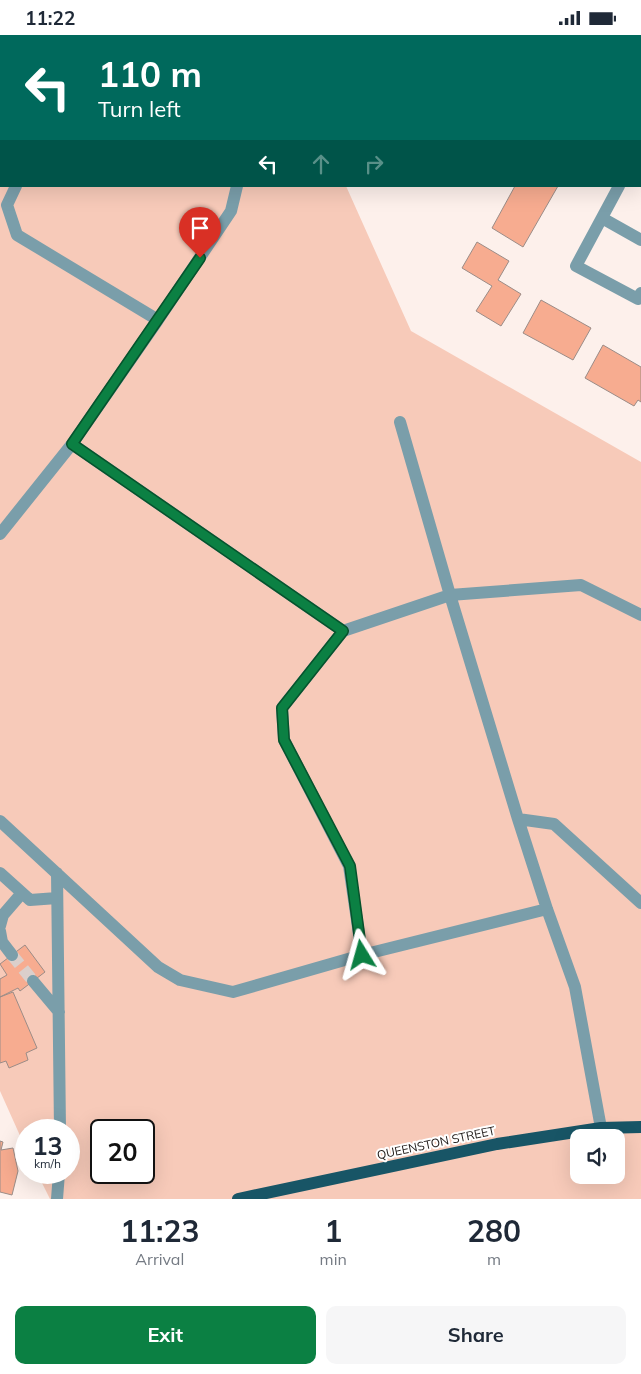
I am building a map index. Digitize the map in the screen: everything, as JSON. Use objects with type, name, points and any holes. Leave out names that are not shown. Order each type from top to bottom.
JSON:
[{"type":"main road","name":"QUEENSTON STREET","points":[[602,1129],[641,1127]]},
{"type":"main road","name":"QUEENSTON STREET","points":[[238,1199],[497,1144],[570,1134]]},
{"type":"lane","points":[[16,187],[7,205],[17,235],[158,320]]},
{"type":"lane","points":[[0,534],[72,444],[158,320],[231,211],[237,187]]},
{"type":"lane","points":[[618,187],[576,266],[638,299],[641,293]]},
{"type":"lane","points":[[602,218],[641,240]]},
{"type":"lane","points":[[400,422],[518,819],[546,909],[575,987],[602,1129]]},
{"type":"lane","points":[[72,444],[343,631]]},
{"type":"lane","points":[[362,955],[350,866],[284,740],[282,708],[343,631],[450,595],[581,585],[641,615]]},
{"type":"lane","points":[[518,819],[554,824],[641,903]]},
{"type":"lane","points":[[0,821],[158,967],[180,980],[233,992],[362,955],[546,909]]},
{"type":"lane","points":[[0,873],[30,900],[57,898]]},
{"type":"lane","points":[[57,873],[60,1119]]},
{"type":"lane","points":[[0,926],[3,915],[22,893]]},
{"type":"lane","points":[[0,931],[2,942],[12,955]]},
{"type":"lane","points":[[33,981],[58,1012]]},
{"type":"lane","points":[[57,1199],[58,1184]]},
{"type":"shaded area","points":[[0,187],[346,187],[411,331],[641,462],[641,1199],[50,1199],[42,1184],[80,1184],[80,1119],[15,1119],[15,1124],[0,1091]]},
{"type":"building","points":[[514,187],[557,187],[523,247],[492,228]]},
{"type":"building","points":[[477,242],[509,261],[498,280],[521,294],[501,326],[476,311],[492,286],[462,268]]},
{"type":"building","points":[[541,300],[591,328],[573,360],[523,333]]},
{"type":"building","points":[[603,345],[641,367],[641,402],[638,400],[634,406],[585,378]]},
{"type":"building","points":[[25,945],[45,972],[20,991],[18,988],[0,997],[0,979],[7,975],[0,964]]},
{"type":"building","points":[[13,992],[37,1048],[26,1053],[28,1060],[9,1068],[6,1061],[0,1063],[0,997]]},
{"type":"building","points":[[0,1141],[3,1142],[1,1150],[13,1148],[15,1183],[12,1195],[0,1192]]},
{"type":"tunnel","points":[[12,955],[33,981]]},
{"type":"route","points":[[200,258],[72,444],[343,631],[282,708],[284,740],[350,866],[362,955]]}]
